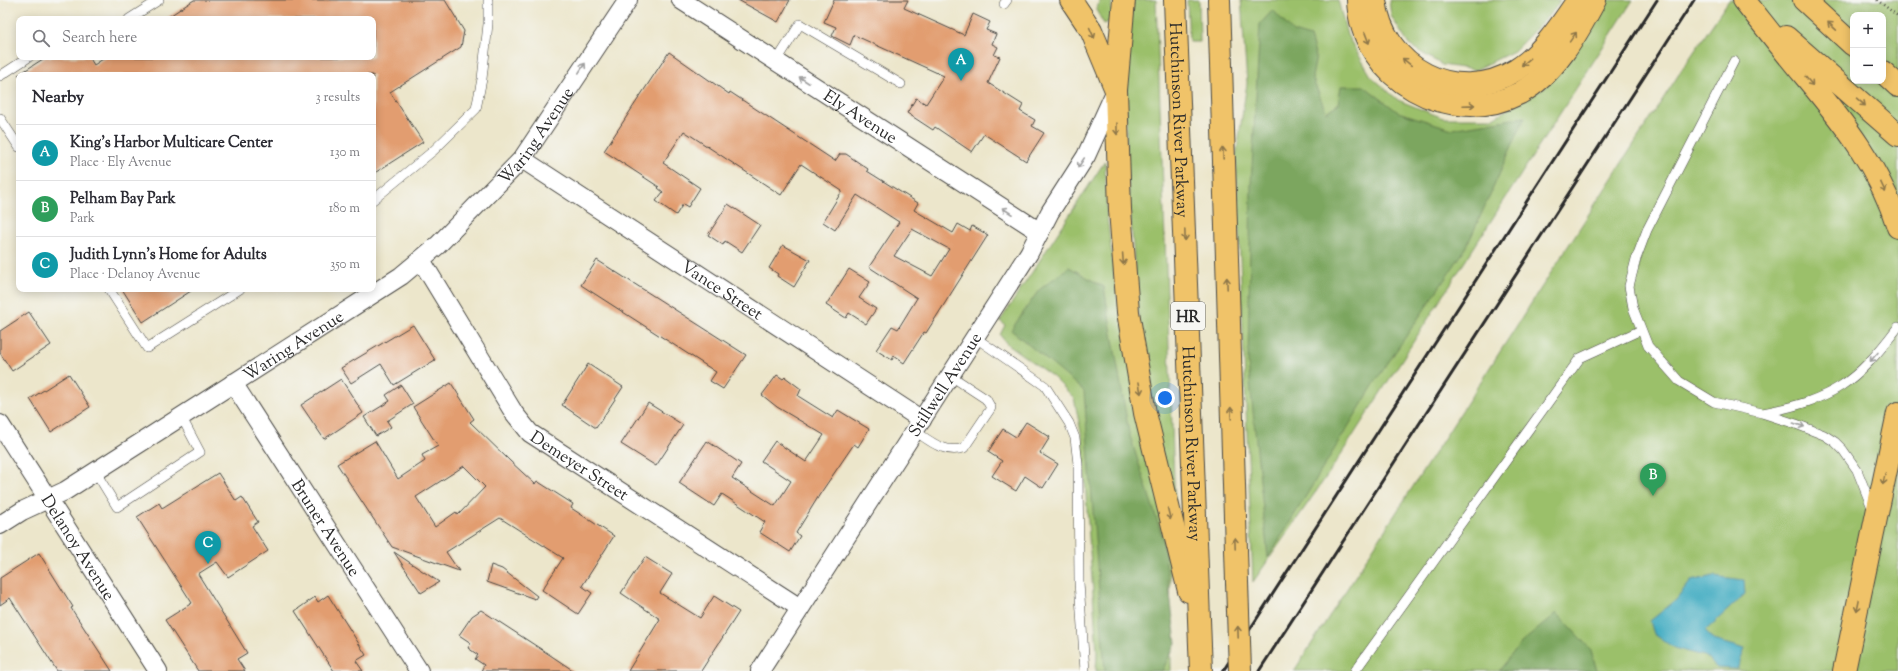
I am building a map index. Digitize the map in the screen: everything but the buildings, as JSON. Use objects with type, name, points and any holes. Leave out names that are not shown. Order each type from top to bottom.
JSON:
[{"type":"main road","points":[[1071,0],[1091,30],[1116,90]]},
{"type":"main road","points":[[1124,0],[1116,90],[1123,266],[1134,356],[1148,429],[1199,633]]},
{"type":"main road","name":"Hutchinson River Parkway","points":[[1175,0],[1201,671]]},
{"type":"main road","name":"HR","points":[[1219,0],[1240,671]]},
{"type":"main road","points":[[1358,0],[1360,16],[1369,44],[1388,69],[1408,86],[1424,96],[1441,102],[1462,106],[1498,101],[1530,86],[1548,70],[1563,52],[1582,25],[1595,0]]},
{"type":"main road","points":[[1375,0],[1383,31],[1401,58],[1425,74],[1444,81],[1463,85],[1496,79],[1523,65],[1545,44],[1578,0]]},
{"type":"main road","points":[[1744,0],[1787,45],[1898,135]]},
{"type":"main road","points":[[1808,3],[1850,41]]},
{"type":"main road","points":[[1787,45],[1852,134],[1875,171],[1885,192],[1898,227]]},
{"type":"main road","points":[[1886,75],[1898,86]]},
{"type":"main road","points":[[1844,671],[1898,413]]},
{"type":"street","name":"Waring Avenue","points":[[376,292],[422,260],[522,159],[628,0]]},
{"type":"street","name":"Ely Avenue","points":[[681,0],[1040,232]]},
{"type":"street","name":"Stillwell Avenue","points":[[760,671],[976,338],[1029,253],[1050,212],[1086,156],[1116,90]]},
{"type":"street","name":"Vance Street","points":[[522,159],[919,426]]},
{"type":"street","name":"Demeyer Street","points":[[422,260],[514,412],[530,433],[800,608]]},
{"type":"street","name":"Waring Avenue","points":[[0,525],[22,511],[65,491],[376,292]]},
{"type":"street","name":"Bruner Avenue","points":[[233,383],[419,671]]},
{"type":"street","name":"Delanoy Avenue","points":[[0,424],[158,671]]},
{"type":"lane","points":[[134,16],[159,0]]},
{"type":"lane","points":[[376,198],[433,151],[476,109],[482,79],[488,0]]},
{"type":"lane","points":[[776,62],[800,24],[900,84]]},
{"type":"lane","points":[[0,76],[24,60]]},
{"type":"lane","points":[[1734,61],[1647,230],[1636,259],[1629,286],[1633,308],[1648,346],[1679,381],[1714,402],[1762,413],[1810,429],[1835,442],[1843,450],[1857,470],[1876,517]]},
{"type":"lane","points":[[0,118],[16,142]]},
{"type":"lane","points":[[111,292],[147,348],[235,292]]},
{"type":"lane","points":[[1762,413],[1808,403],[1848,382],[1872,360],[1898,327]]},
{"type":"lane","points":[[1355,671],[1580,358],[1642,330]]},
{"type":"lane","points":[[976,338],[1045,386],[1069,423],[1075,438],[1078,464],[1080,582],[1085,671]]},
{"type":"lane","points":[[919,426],[938,446],[949,450],[957,450],[964,448],[991,408],[986,399],[951,376]]},
{"type":"lane","points":[[95,471],[117,506],[200,452],[181,416]]},
{"type":"path","points":[[1877,0],[1898,16]]},
{"type":"green space","points":[[1100,0],[1112,0],[1111,21],[1104,24],[1096,10]]},
{"type":"green space","points":[[1132,0],[1156,0],[1175,506],[1143,379],[1126,154],[1126,70]]},
{"type":"green space","points":[[1187,0],[1199,0],[1200,42],[1189,42]]},
{"type":"green space","points":[[1241,0],[1338,0],[1347,35],[1371,76],[1398,100],[1443,118],[1493,118],[1545,87],[1608,0],[1633,0],[1331,470],[1253,582],[1236,157],[1247,83]]},
{"type":"green space","points":[[1389,0],[1560,0],[1554,10],[1514,51],[1475,70],[1442,65],[1409,45],[1391,16]]},
{"type":"green space","points":[[1729,0],[1898,0],[1898,671],[1294,671],[1681,71]]},
{"type":"green space","points":[[1273,10],[1293,32],[1310,37],[1316,57],[1312,77],[1326,112],[1338,104],[1341,86],[1364,86],[1398,112],[1452,129],[1525,117],[1466,248],[1379,376],[1268,558],[1248,362],[1251,185],[1260,24]]},
{"type":"green space","points":[[1105,161],[1107,216],[1117,297],[1170,548],[1171,671],[1096,671],[1097,652],[1082,437],[1074,398],[1053,377],[1007,344],[1000,335],[1005,325],[1000,321]]},
{"type":"green space","points":[[1069,267],[1104,287],[1129,433],[1163,539],[1176,643],[1162,671],[1105,671],[1084,391],[1011,330],[1039,290]]},
{"type":"green space","points":[[1557,613],[1591,650],[1597,671],[1499,671],[1520,644]]},
{"type":"water","points":[[1713,576],[1744,580],[1745,594],[1705,631],[1713,640],[1745,649],[1737,669],[1717,668],[1704,656],[1674,648],[1654,634],[1650,621],[1676,600],[1691,581]]},
{"type":"railway","points":[[1223,671],[1657,0]]},
{"type":"railway","points":[[1259,671],[1694,0]]},
{"type":"place","name":"King’s Harbor Multicare Center","points":[[961,81]]},
{"type":"place","name":"Pelham Bay Park","points":[[1653,496]]},
{"type":"place","name":"Judith Lynn's Home for Adults","points":[[208,564]]}]
